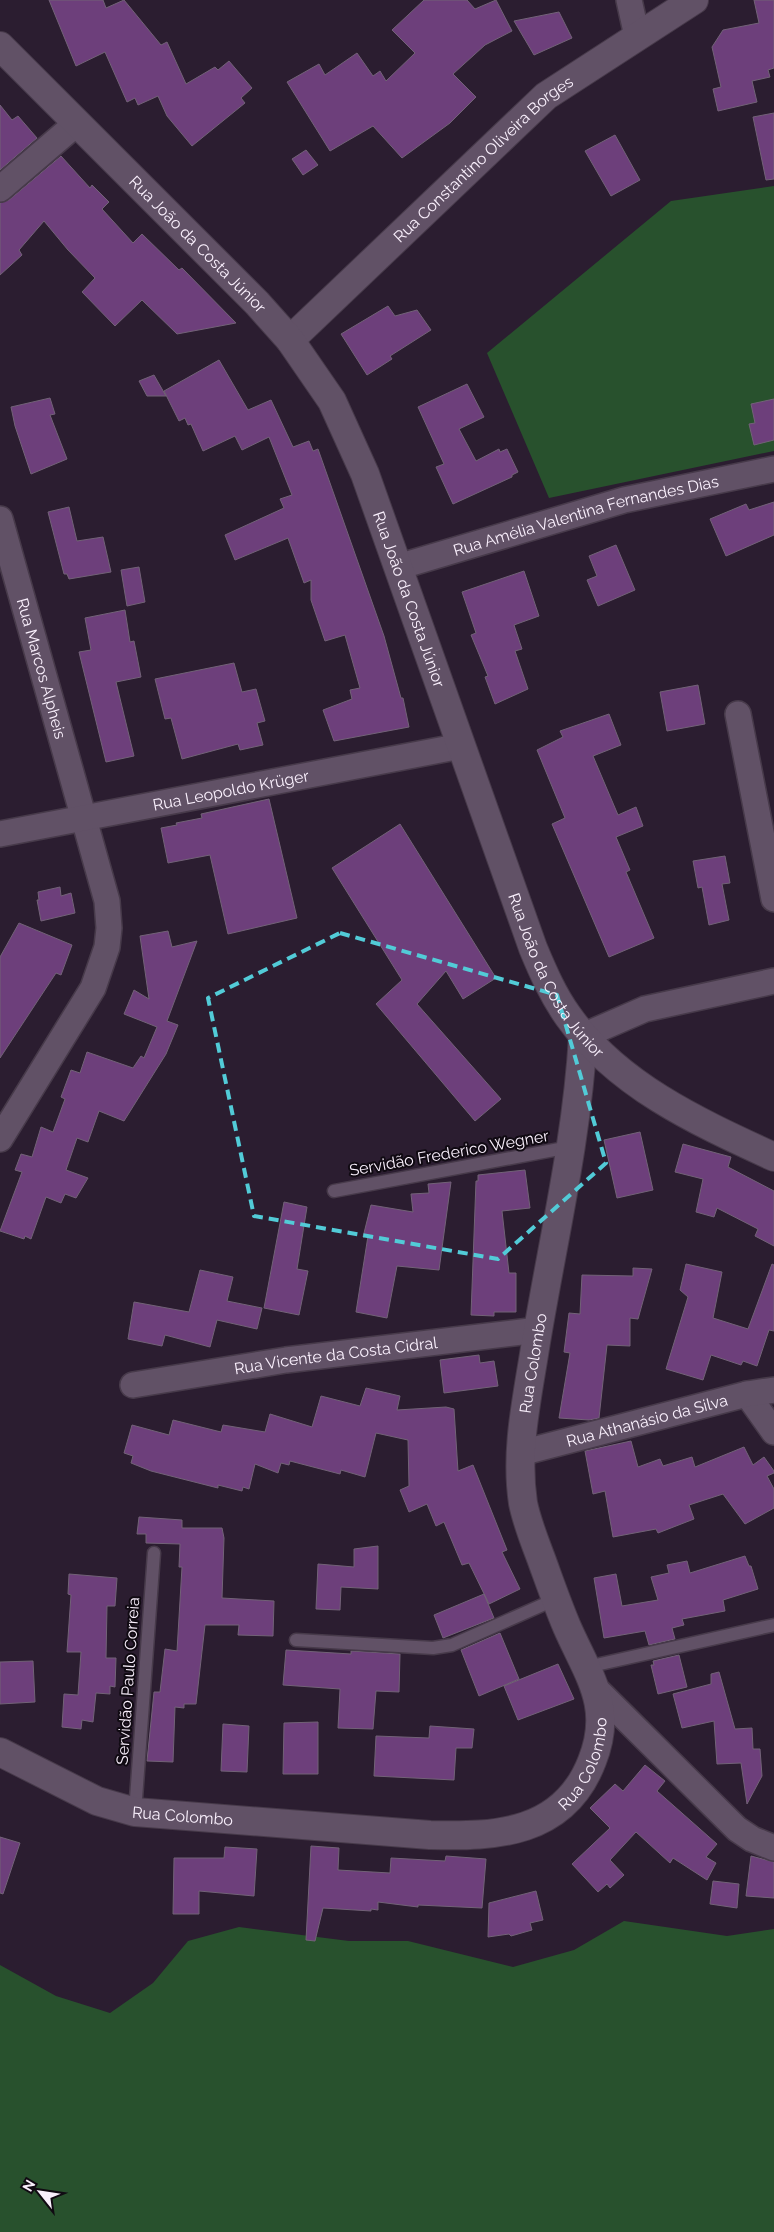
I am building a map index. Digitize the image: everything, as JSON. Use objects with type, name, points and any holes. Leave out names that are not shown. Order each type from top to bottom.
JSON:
[{"type":"street","points":[[629,0],[637,36]]},
{"type":"street","name":"Rua Constantino Oliveira Borges","points":[[290,340],[539,102],[566,81],[694,0]]},
{"type":"street","name":"Rua João da Costa Júnior","points":[[0,46],[250,296],[290,340],[332,401],[350,438],[398,566],[533,948],[550,987],[583,1036],[617,1070],[650,1093],[715,1130],[774,1157]]},
{"type":"street","points":[[0,189],[77,123]]},
{"type":"street","name":"Rua Amélia Valentina Fernandes Dias","points":[[398,566],[624,500],[774,469]]},
{"type":"street","name":"Rua Marcos Alpheis","points":[[0,518],[10,590],[84,818],[107,901],[109,928],[107,947],[93,988],[0,1139]]},
{"type":"street","points":[[738,714],[774,899]]},
{"type":"street","name":"Rua Leopoldo Krüger","points":[[0,834],[461,746]]},
{"type":"street","points":[[583,1036],[645,1009],[774,981]]},
{"type":"street","name":"Rua Colombo","points":[[0,1752],[97,1801],[114,1808],[135,1812],[430,1835],[475,1836],[512,1831],[528,1825],[557,1809],[568,1798],[588,1772],[598,1745],[600,1728],[592,1678],[556,1599],[529,1526],[524,1505],[521,1453],[523,1426],[538,1330],[578,1098],[583,1036]]},
{"type":"street","name":"Rua Vicente da Costa Cidral","points":[[132,1385],[286,1360],[538,1330]]},
{"type":"street","name":"Rua Athanásio da Silva","points":[[521,1453],[747,1394],[774,1390]]},
{"type":"street","points":[[747,1394],[774,1432]]},
{"type":"street","points":[[592,1678],[737,1829],[752,1839],[774,1848]]},
{"type":"lane","name":"Servidão Frederico Wegner","points":[[334,1191],[570,1147]]},
{"type":"lane","name":"Servidão Paulo Correia","points":[[135,1812],[154,1553]]},
{"type":"lane","points":[[296,1640],[433,1648],[452,1645],[556,1599]]},
{"type":"lane","points":[[592,1678],[774,1625]]},
{"type":"highlighted area","points":[[340,933],[557,995],[606,1163],[498,1259],[254,1216],[208,998]]},
{"type":"green space","points":[[774,186],[774,451],[549,498],[487,353],[671,201]]},
{"type":"green space","points":[[624,1921],[727,1936],[774,1929],[774,2232],[0,2232],[0,1965],[56,1996],[110,2013],[153,1983],[188,1941],[239,1927],[349,1941],[408,1941],[513,1967],[574,1950]]},
{"type":"building","points":[[49,0],[103,0],[106,8],[124,0],[161,45],[167,42],[186,84],[215,67],[218,70],[229,61],[252,88],[241,98],[245,103],[192,146],[167,116],[158,96],[138,105],[135,98],[127,102],[105,52],[76,66]]},
{"type":"building","points":[[424,0],[467,0],[475,9],[496,0],[512,31],[485,45],[453,74],[476,97],[450,123],[402,158],[373,126],[330,151],[287,82],[319,64],[325,75],[357,53],[373,76],[380,71],[386,81],[415,53],[392,30]]},
{"type":"building","points":[[754,0],[774,0],[774,68],[768,70],[770,77],[752,81],[757,102],[718,111],[713,89],[721,87],[712,47],[723,30],[759,23]]},
{"type":"building","points":[[559,12],[572,38],[534,55],[514,21]]},
{"type":"building","points":[[0,105],[12,120],[18,116],[37,138],[0,170]]},
{"type":"building","points":[[774,113],[774,179],[766,180],[753,117]]},
{"type":"building","points":[[615,135],[640,180],[611,196],[585,151]]},
{"type":"building","points":[[306,150],[318,165],[303,175],[292,159]]},
{"type":"building","points":[[61,156],[90,188],[92,185],[109,202],[102,209],[133,243],[142,234],[179,270],[182,268],[236,323],[177,334],[142,300],[115,326],[82,292],[95,278],[44,221],[19,250],[22,255],[0,275],[0,203],[9,200]]},
{"type":"building","points":[[388,306],[395,316],[417,310],[431,330],[390,356],[392,359],[367,375],[341,334]]},
{"type":"building","points":[[219,360],[248,410],[271,400],[293,447],[309,441],[313,451],[318,449],[384,636],[401,698],[403,698],[409,727],[334,741],[323,710],[352,699],[350,690],[360,688],[345,635],[325,641],[311,600],[311,580],[304,583],[288,538],[235,560],[225,535],[284,508],[280,499],[292,495],[269,437],[242,450],[235,436],[203,451],[191,424],[188,425],[185,418],[179,421],[164,391]]},
{"type":"building","points":[[154,375],[166,396],[147,396],[139,381]]},
{"type":"building","points":[[467,384],[484,417],[459,429],[476,461],[499,449],[500,452],[507,449],[518,472],[512,475],[512,477],[453,504],[436,467],[444,464],[418,407]]},
{"type":"building","points":[[50,398],[55,414],[50,415],[67,459],[31,474],[15,426],[11,407]]},
{"type":"building","points":[[774,399],[774,440],[754,445],[749,424],[755,423],[751,404]]},
{"type":"building","points":[[774,502],[774,535],[726,556],[710,519],[746,504],[749,510]]},
{"type":"building","points":[[69,507],[77,541],[103,537],[111,572],[69,579],[67,574],[64,574],[48,512]]},
{"type":"building","points":[[616,545],[635,590],[598,606],[587,580],[597,576],[589,556]]},
{"type":"building","points":[[139,567],[145,602],[127,606],[121,570]]},
{"type":"building","points":[[524,571],[539,616],[514,625],[522,649],[515,651],[528,689],[495,704],[485,677],[488,676],[471,635],[476,633],[462,592]]},
{"type":"building","points":[[125,610],[130,642],[134,641],[141,677],[116,682],[134,756],[106,762],[79,652],[91,650],[85,618]]},
{"type":"building","points":[[234,663],[242,692],[256,689],[265,721],[257,723],[263,745],[240,750],[238,744],[182,759],[171,718],[165,719],[155,679]]},
{"type":"building","points":[[698,685],[705,724],[667,731],[660,692]]},
{"type":"building","points":[[609,714],[621,745],[593,756],[618,815],[636,807],[643,826],[616,837],[630,870],[626,872],[654,938],[609,957],[552,824],[565,818],[537,750],[563,737],[560,731]]},
{"type":"building","points":[[269,799],[297,918],[228,934],[210,855],[168,863],[161,828],[202,818],[201,814]]},
{"type":"building","points":[[400,824],[496,978],[463,999],[446,971],[417,1004],[501,1099],[475,1121],[376,1004],[402,980],[332,868]]},
{"type":"building","points":[[725,856],[730,883],[722,884],[729,920],[709,925],[702,887],[698,888],[693,861]]},
{"type":"building","points":[[60,887],[61,896],[71,893],[75,913],[41,921],[37,900],[39,900],[38,892]]},
{"type":"building","points":[[19,923],[72,945],[61,975],[56,973],[0,1058],[0,957]]},
{"type":"building","points":[[168,931],[172,947],[197,941],[167,1021],[178,1025],[166,1054],[124,1121],[99,1111],[88,1142],[77,1138],[66,1170],[88,1178],[76,1198],[65,1194],[61,1203],[46,1197],[31,1239],[25,1236],[24,1239],[0,1231],[22,1172],[15,1170],[21,1154],[32,1157],[41,1127],[53,1132],[65,1099],[61,1097],[71,1070],[80,1073],[87,1052],[133,1068],[141,1056],[144,1058],[157,1027],[124,1014],[134,990],[149,999],[140,936]]},
{"type":"building","points":[[640,1132],[653,1190],[617,1198],[604,1140]]},
{"type":"building","points":[[683,1144],[731,1157],[728,1167],[774,1191],[774,1246],[755,1236],[758,1229],[717,1208],[714,1217],[696,1212],[703,1179],[675,1172]]},
{"type":"building","points":[[525,1170],[530,1208],[502,1211],[509,1273],[516,1273],[516,1312],[494,1312],[494,1316],[471,1315],[476,1181],[478,1181],[478,1175]]},
{"type":"building","points":[[451,1182],[439,1270],[397,1266],[387,1318],[356,1312],[368,1236],[363,1237],[371,1205],[413,1212],[411,1194],[429,1193],[428,1184]]},
{"type":"building","points":[[284,1202],[307,1207],[297,1269],[308,1271],[299,1315],[264,1308]]},
{"type":"building","points":[[686,1264],[722,1272],[713,1318],[748,1329],[772,1264],[774,1265],[774,1331],[769,1330],[757,1366],[743,1361],[741,1365],[711,1355],[703,1380],[666,1369],[688,1297],[680,1290]]},
{"type":"building","points":[[633,1268],[652,1269],[638,1319],[630,1318],[630,1346],[607,1345],[599,1418],[589,1420],[559,1418],[570,1353],[564,1352],[569,1313],[580,1314],[582,1275],[633,1276]]},
{"type":"building","points":[[200,1270],[233,1277],[227,1301],[262,1308],[257,1329],[217,1320],[210,1347],[165,1335],[162,1346],[128,1339],[134,1302],[189,1312]]},
{"type":"building","points":[[479,1355],[480,1363],[494,1361],[498,1386],[444,1393],[440,1360]]},
{"type":"building","points":[[366,1388],[400,1396],[397,1410],[446,1407],[454,1409],[458,1471],[473,1465],[507,1550],[502,1552],[520,1589],[489,1604],[469,1563],[462,1565],[444,1522],[436,1526],[427,1504],[409,1512],[400,1490],[409,1486],[408,1440],[376,1433],[365,1477],[341,1470],[340,1474],[290,1461],[289,1465],[281,1463],[278,1473],[255,1464],[249,1489],[243,1487],[242,1491],[218,1485],[218,1488],[151,1471],[131,1463],[133,1456],[124,1453],[132,1425],[169,1435],[173,1420],[221,1432],[223,1425],[265,1432],[270,1414],[312,1427],[321,1396],[360,1406]]},
{"type":"building","points":[[631,1441],[638,1467],[660,1459],[663,1466],[692,1457],[695,1467],[744,1447],[753,1465],[764,1457],[774,1471],[774,1473],[767,1476],[774,1489],[774,1508],[745,1524],[723,1494],[689,1505],[694,1519],[658,1533],[656,1529],[613,1537],[605,1491],[593,1494],[585,1451]]},
{"type":"building","points":[[139,1517],[182,1520],[182,1528],[222,1528],[224,1538],[222,1598],[274,1601],[273,1636],[238,1635],[239,1625],[205,1625],[196,1704],[184,1704],[184,1708],[175,1707],[173,1762],[147,1761],[154,1692],[160,1692],[165,1649],[177,1651],[182,1567],[179,1567],[180,1544],[146,1543],[146,1534],[137,1534]]},
{"type":"building","points":[[378,1546],[378,1589],[341,1587],[340,1610],[316,1609],[318,1564],[354,1567],[354,1549]]},
{"type":"building","points":[[745,1556],[749,1566],[751,1566],[758,1589],[723,1600],[725,1611],[682,1619],[684,1625],[672,1628],[675,1639],[649,1645],[645,1631],[604,1638],[594,1578],[616,1574],[622,1606],[658,1600],[651,1577],[669,1573],[667,1565],[687,1561],[690,1573]]},
{"type":"building","points":[[69,1574],[117,1578],[115,1606],[107,1606],[106,1658],[116,1658],[115,1687],[110,1686],[110,1694],[96,1693],[93,1722],[82,1720],[81,1729],[62,1727],[64,1694],[78,1695],[81,1652],[67,1652],[71,1595],[68,1594]]},
{"type":"building","points":[[484,1594],[494,1618],[443,1638],[434,1615]]},
{"type":"building","points":[[500,1633],[519,1679],[479,1696],[461,1650]]},
{"type":"building","points":[[286,1650],[351,1654],[351,1651],[400,1654],[399,1692],[376,1691],[373,1729],[338,1728],[340,1689],[283,1685]]},
{"type":"building","points":[[679,1655],[687,1687],[658,1694],[651,1665],[654,1665],[653,1661]]},
{"type":"building","points":[[33,1661],[35,1702],[0,1704],[0,1662]]},
{"type":"building","points":[[558,1664],[574,1699],[518,1720],[504,1686]]},
{"type":"building","points":[[719,1672],[735,1729],[752,1728],[753,1749],[760,1749],[762,1776],[747,1804],[741,1763],[717,1764],[714,1721],[682,1728],[673,1694],[711,1684],[711,1674]]},
{"type":"building","points":[[318,1722],[318,1774],[283,1774],[284,1723]]},
{"type":"building","points":[[223,1724],[249,1726],[247,1772],[221,1771]]},
{"type":"building","points":[[430,1726],[474,1729],[472,1748],[456,1748],[454,1780],[374,1776],[376,1736],[429,1738]]},
{"type":"building","points":[[645,1765],[665,1781],[657,1791],[717,1844],[706,1857],[716,1863],[707,1880],[673,1858],[670,1863],[636,1832],[610,1860],[624,1875],[610,1888],[607,1884],[598,1892],[572,1864],[610,1828],[590,1808],[615,1784],[623,1791]]},
{"type":"building","points":[[0,1837],[20,1843],[3,1894],[0,1893]]},
{"type":"building","points":[[311,1846],[339,1848],[338,1870],[390,1873],[391,1858],[445,1861],[446,1856],[486,1859],[482,1908],[418,1905],[418,1907],[378,1902],[378,1910],[371,1909],[371,1911],[323,1908],[315,1941],[306,1940]]},
{"type":"building","points":[[225,1847],[257,1849],[254,1896],[199,1891],[199,1914],[173,1914],[174,1858],[224,1858]]},
{"type":"building","points":[[751,1856],[774,1862],[774,1898],[746,1896]]},
{"type":"building","points":[[713,1881],[739,1884],[737,1908],[710,1904]]},
{"type":"building","points":[[536,1891],[543,1920],[530,1923],[532,1930],[511,1936],[509,1934],[488,1937],[489,1903]]}]
